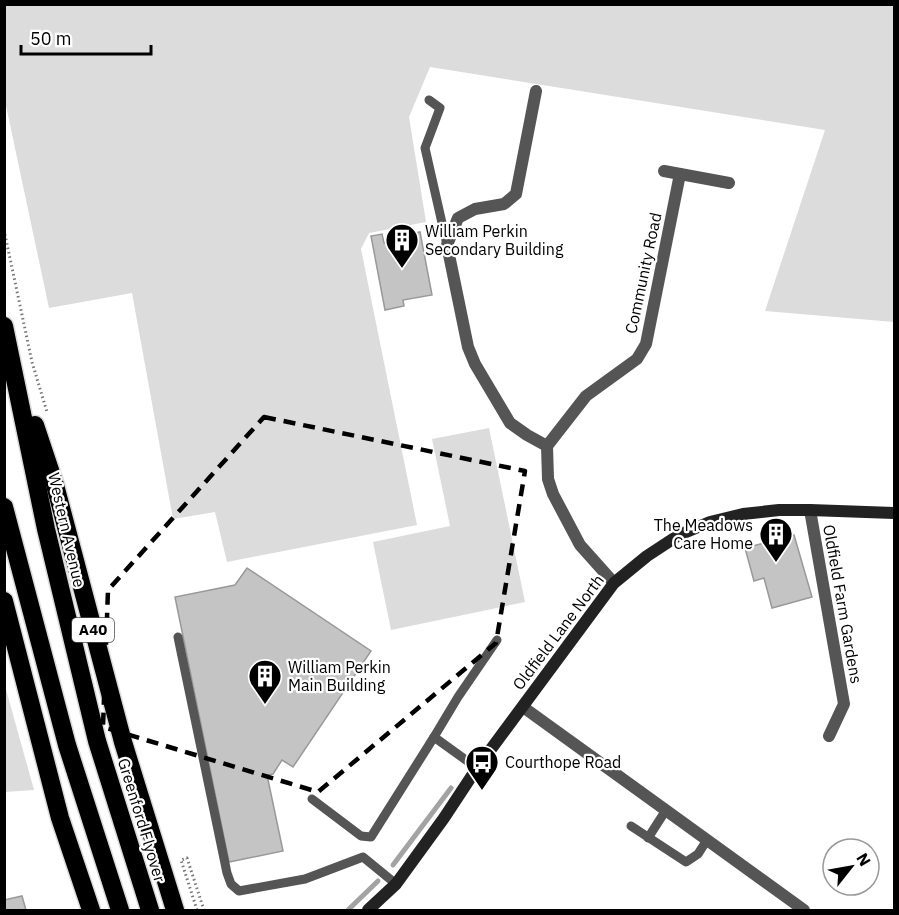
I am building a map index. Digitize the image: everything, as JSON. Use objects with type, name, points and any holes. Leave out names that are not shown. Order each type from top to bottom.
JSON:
[{"type":"highway","name":"Western Avenue","points":[[4,326],[46,530],[97,741]]},
{"type":"highway","name":"A40","points":[[9,350],[55,485],[123,742],[175,910]]},
{"type":"highway","points":[[4,507],[67,746],[120,910]]},
{"type":"highway","points":[[4,601],[60,818],[91,910]]},
{"type":"highway","name":"Greenford Flyover","points":[[97,741],[150,910]]},
{"type":"street","points":[[536,91],[516,194],[504,204],[475,208],[458,218],[447,245],[468,347],[475,364],[510,423],[547,446],[548,479],[553,494],[580,545],[614,583]]},
{"type":"street","points":[[664,171],[729,183]]},
{"type":"street","name":"Community Road","points":[[547,446],[586,396],[637,359],[646,344],[680,174]]},
{"type":"street","name":"Oldfield Lane North","points":[[368,910],[396,884],[477,768],[614,583],[647,556],[671,541],[710,522],[743,514],[779,510],[894,513]]},
{"type":"street","name":"Oldfield Farm Gardens","points":[[810,510],[844,704],[829,736]]},
{"type":"street","points":[[524,707],[804,910]]},
{"type":"lane","points":[[429,100],[440,108],[425,148],[447,245]]},
{"type":"lane","points":[[178,637],[231,884],[239,891],[305,879],[363,857],[396,884]]},
{"type":"lane","points":[[312,799],[361,836],[371,837],[458,697],[497,640]]},
{"type":"lane","points":[[434,737],[477,768]]},
{"type":"lane","points":[[648,838],[666,810]]},
{"type":"lane","points":[[631,826],[686,862],[698,854],[707,840]]},
{"type":"path","points":[[196,909],[181,860],[187,858],[204,910]]},
{"type":"highlighted area","points":[[264,417],[525,471],[496,643],[318,792],[103,727],[108,590]]},
{"type":"shaded area","points":[[4,5],[894,5],[894,322],[765,311],[825,130],[430,67],[409,117],[426,222],[369,233],[361,249],[417,525],[227,562],[215,512],[173,519],[132,293],[49,308],[5,101]]},
{"type":"shaded area","points":[[489,428],[525,602],[391,630],[373,542],[450,526],[432,439]]},
{"type":"shaded area","points":[[4,682],[34,790],[5,792]]},
{"type":"building","name":"William Perkin Secondary Building","points":[[420,232],[432,295],[403,300],[404,306],[385,310],[371,236],[382,234],[384,243],[397,241],[396,237]]},
{"type":"building","name":"The Meadows Care Home","points":[[794,535],[812,597],[772,608],[764,578],[754,581],[745,548]]},
{"type":"building","name":"William Perkin Main Building","points":[[247,568],[371,651],[293,767],[282,760],[273,774],[267,775],[283,851],[229,862],[175,597],[235,585]]},
{"type":"building","points":[[22,896],[26,910],[4,910],[4,900]]},
{"type":"waterway","points":[[393,865],[451,788]]},
{"type":"waterway","points":[[348,910],[378,881]]},
{"type":"place","name":"William Perkin Secondary Building","points":[[402,269]]},
{"type":"place","name":"The Meadows Care Home","points":[[776,563]]},
{"type":"place","name":"William Perkin Main Building","points":[[265,705]]},
{"type":"place","name":"Courthope Road","points":[[482,791]]}]
